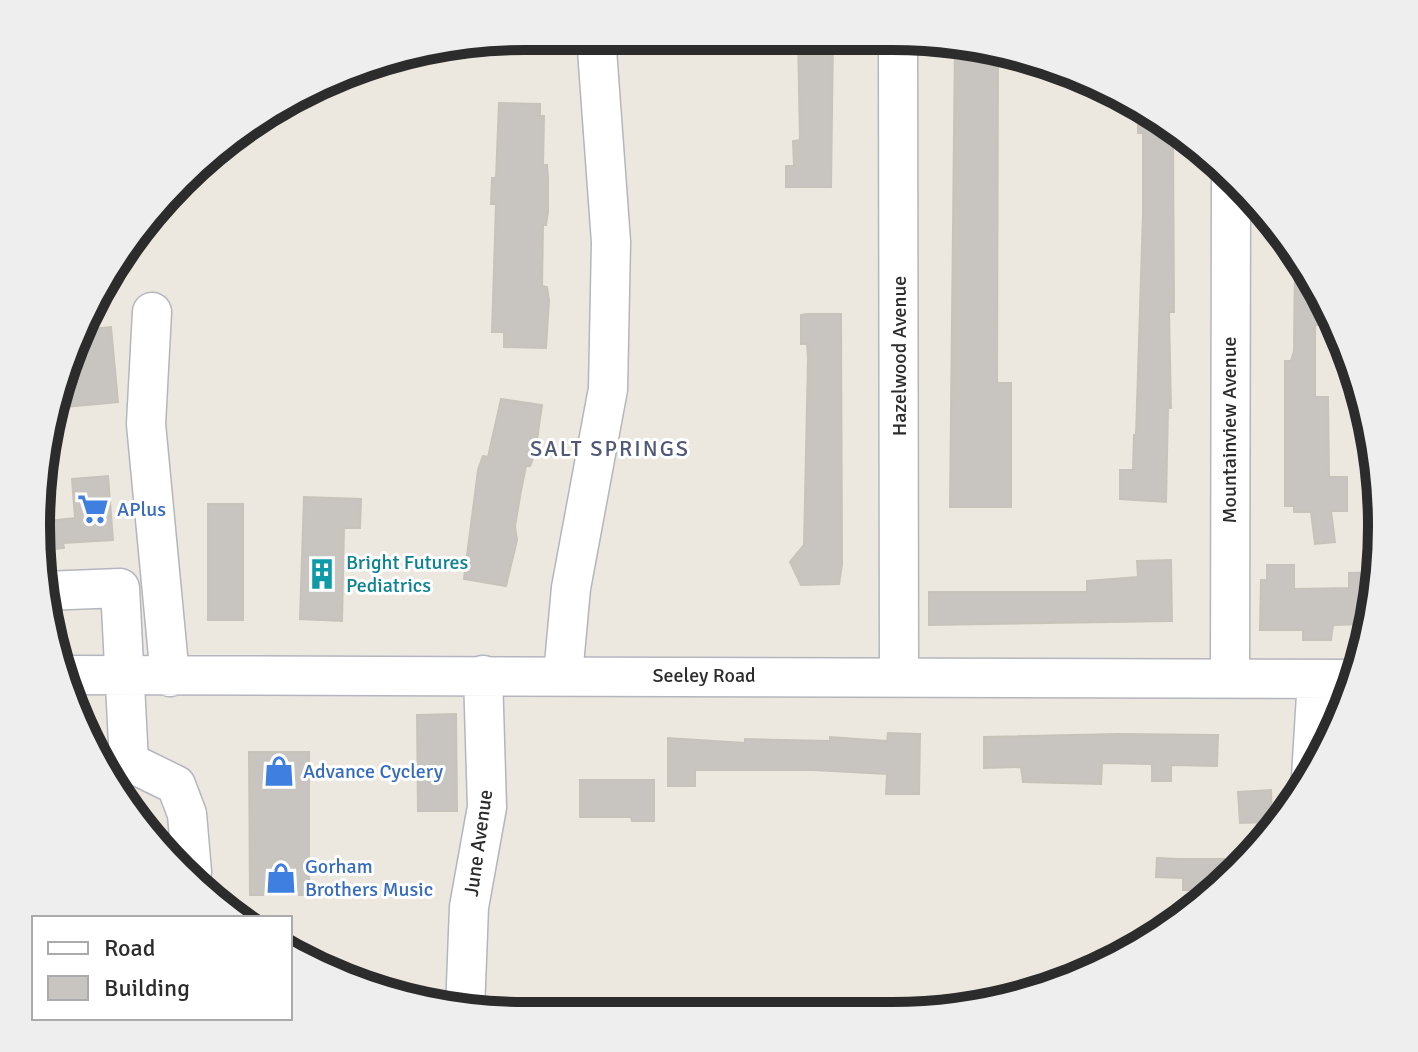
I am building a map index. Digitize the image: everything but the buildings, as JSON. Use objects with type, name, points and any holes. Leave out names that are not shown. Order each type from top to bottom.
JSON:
[{"type":"street","points":[[563,675],[571,588],[608,389],[611,242],[597,50]]},
{"type":"street","name":"Hazelwood Avenue","points":[[898,50],[899,676]]},
{"type":"street","name":"Mountainview Avenue","points":[[1230,678],[1231,191]]},
{"type":"street","points":[[152,312],[146,424],[170,677]]},
{"type":"street","points":[[54,591],[120,588],[125,676],[119,767],[176,785],[187,814],[191,865]]},
{"type":"street","name":"Seeley Road","points":[[74,675],[1332,679]]},
{"type":"street","name":"June Avenue","points":[[465,998],[469,907],[487,807],[483,675]]},
{"type":"street","points":[[1320,735],[1332,679]]},
{"type":"place","name":"APlus","points":[[93,509]]},
{"type":"place","name":"Bright Futures Pediatrics","points":[[322,574]]},
{"type":"place","name":"Advance Cyclery","points":[[279,771]]},
{"type":"place","name":"Gorham Brothers Music","points":[[281,878]]},
{"type":"district","name":"SALT SPRINGS","points":[[610,448]]}]
